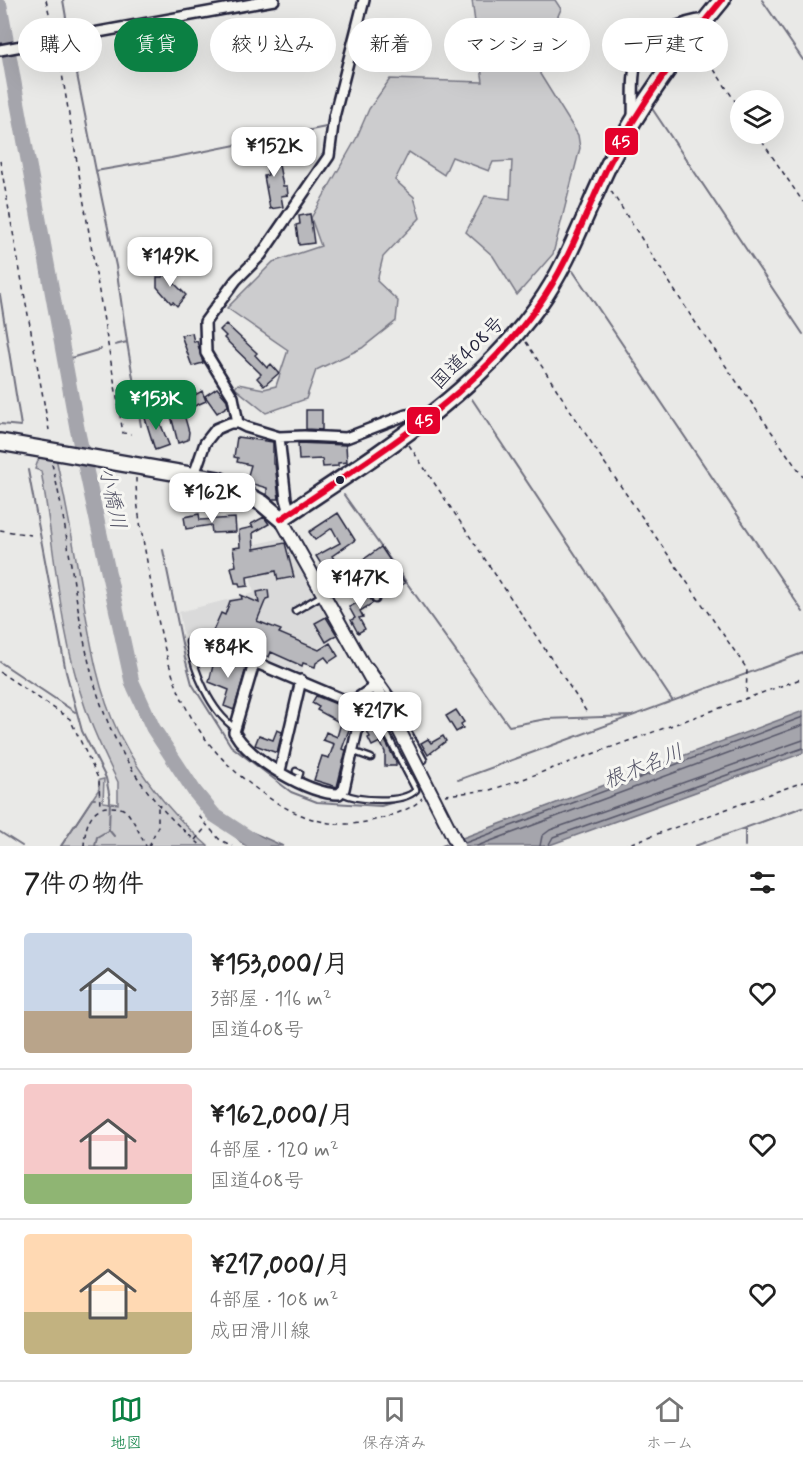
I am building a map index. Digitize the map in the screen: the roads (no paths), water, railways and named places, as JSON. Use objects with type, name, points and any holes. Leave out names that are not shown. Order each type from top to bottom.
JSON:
[{"type":"highway","name":"国道408号","points":[[707,18],[722,0]]},
{"type":"highway","name":"国道408号","points":[[286,516],[434,413],[473,381],[518,332],[554,281],[633,121],[664,72]]},
{"type":"highway","points":[[0,442],[50,454],[138,465],[219,480],[286,516]]},
{"type":"main road","points":[[286,516],[323,596],[362,666],[367,691],[393,718],[458,846]]},
{"type":"street","points":[[0,50],[274,0]]},
{"type":"street","points":[[238,423],[232,397],[206,353],[205,322],[236,280],[261,255],[328,156],[334,117],[364,0]]},
{"type":"street","points":[[633,121],[636,72]]},
{"type":"street","points":[[194,475],[199,455],[210,436],[224,425],[238,423],[279,437],[346,438],[406,415],[434,413]]},
{"type":"street","points":[[279,437],[286,516]]},
{"type":"street","points":[[198,638],[255,660],[344,700],[355,700],[367,691]]},
{"type":"street","points":[[255,660],[235,728],[236,735],[246,747],[280,771],[330,794],[342,792],[367,691]]},
{"type":"street","points":[[280,771],[301,681]]},
{"type":"lane","points":[[295,611],[360,573],[376,600]]},
{"type":"lane","points":[[198,638],[192,638],[189,642],[197,677],[226,720],[235,728]]},
{"type":"lane","points":[[362,666],[369,666],[375,672],[404,714],[404,724],[424,760]]},
{"type":"lane","points":[[342,792],[374,800],[396,799],[416,790],[367,691]]},
{"type":"lane","points":[[352,751],[371,758]]},
{"type":"water","points":[[803,711],[803,753],[547,846],[441,846]]},
{"type":"water","points":[[214,815],[283,846],[243,844]]},
{"type":"waterway","points":[[63,0],[66,18]]},
{"type":"waterway","points":[[762,0],[803,60]]},
{"type":"waterway","name":"小橋川","points":[[0,6],[77,428],[132,682],[153,728],[195,792],[214,815],[261,846]]},
{"type":"waterway","points":[[77,72],[96,171]]},
{"type":"waterway","points":[[651,107],[803,334]]},
{"type":"waterway","points":[[115,345],[127,342],[116,266],[96,171],[326,127]]},
{"type":"waterway","points":[[573,271],[803,612]]},
{"type":"waterway","points":[[0,295],[21,426],[0,424]]},
{"type":"waterway","points":[[127,342],[141,426]]},
{"type":"waterway","points":[[64,360],[101,349]]},
{"type":"waterway","points":[[472,399],[672,700]]},
{"type":"waterway","points":[[28,470],[66,672],[82,731],[106,778],[110,798],[109,830],[114,836]]},
{"type":"waterway","points":[[344,495],[509,726],[546,719],[631,716]]},
{"type":"waterway","points":[[163,550],[192,684],[231,746],[291,792],[317,802],[381,806],[411,797]]},
{"type":"waterway","points":[[458,780],[803,653]]},
{"type":"waterway","points":[[0,662],[75,712]]},
{"type":"waterway","points":[[61,846],[92,799],[95,799]]},
{"type":"waterway","points":[[695,846],[803,807]]},
{"type":"waterway","points":[[745,828],[745,846]]},
{"type":"waterway","points":[[95,846],[97,837],[109,830]]},
{"type":"waterway","points":[[0,832],[22,846]]},
{"type":"water label","name":"根木名川","points":[[643,766]]}]
